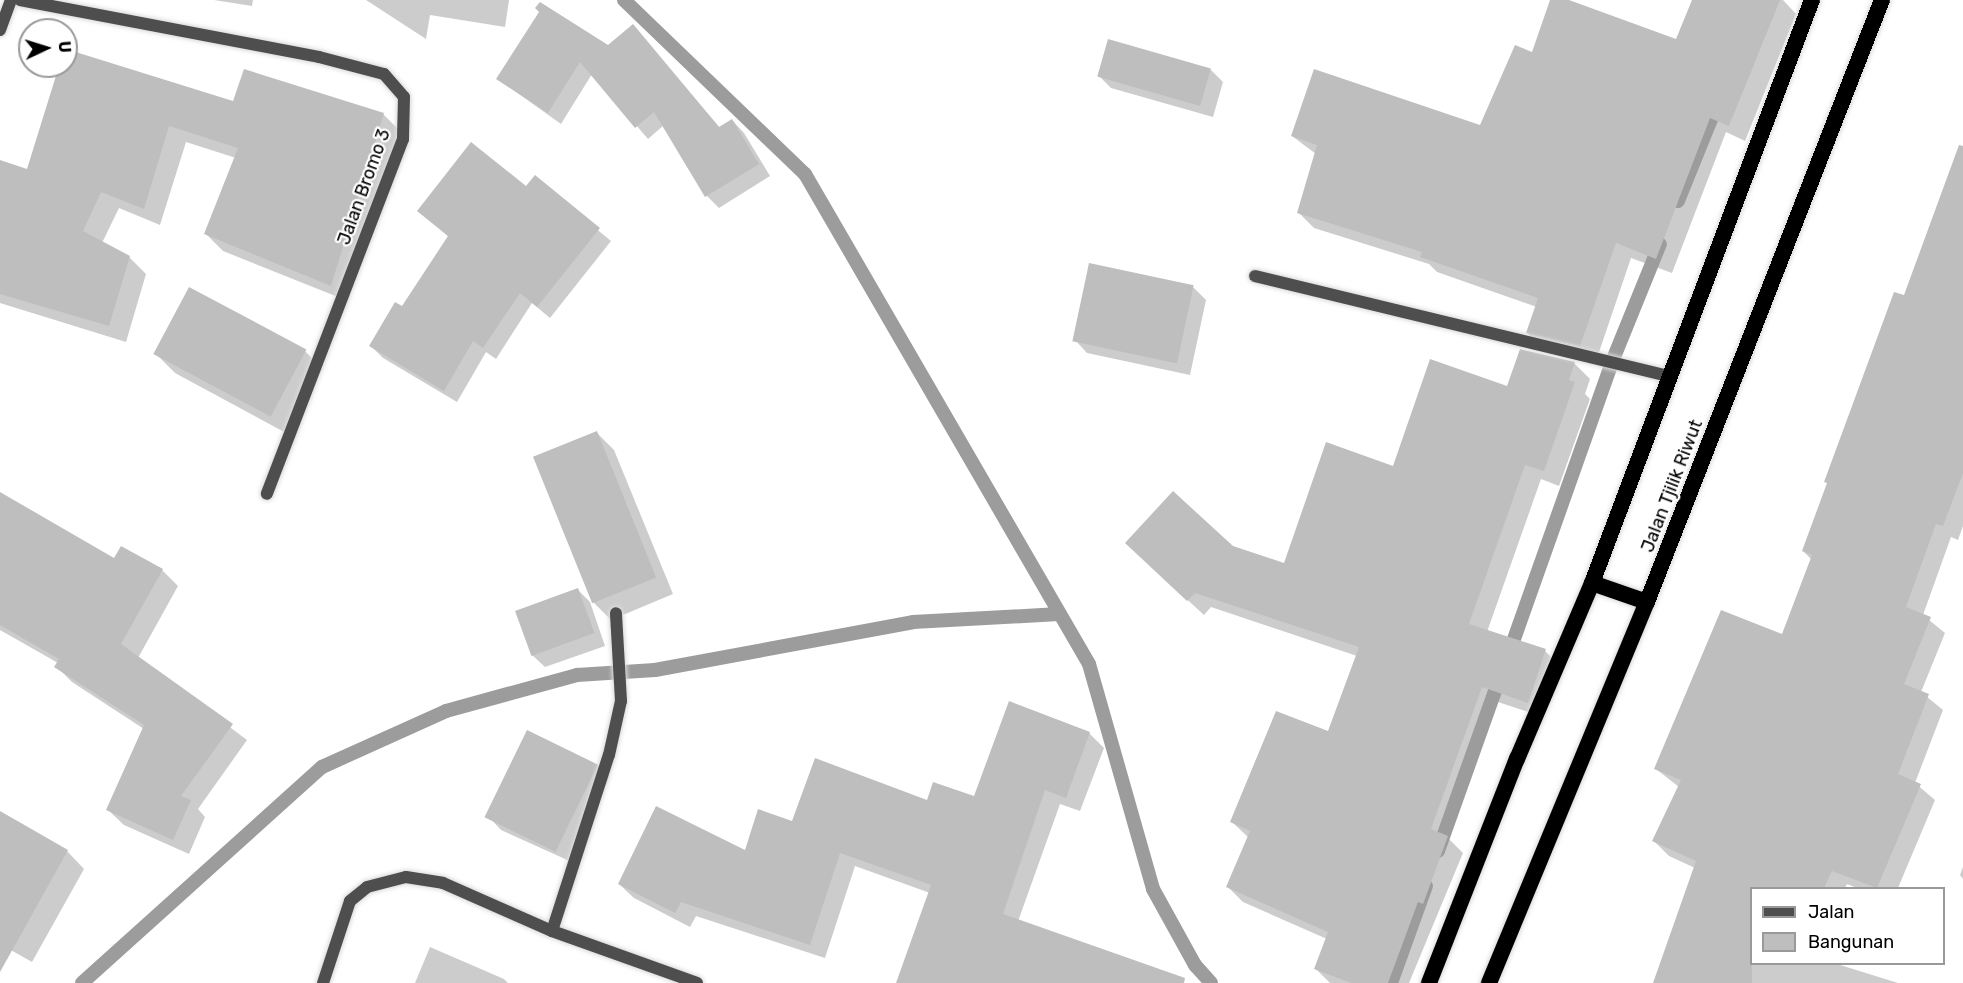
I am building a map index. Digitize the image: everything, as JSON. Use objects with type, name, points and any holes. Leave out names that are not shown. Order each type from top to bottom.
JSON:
[{"type":"highway","points":[[1429,983],[1516,759],[1592,583],[1668,376],[1812,0]]},
{"type":"highway","name":"Jalan Tjilik Riwut","points":[[1489,983],[1647,602],[1882,0]]},
{"type":"highway","points":[[1592,583],[1647,602]]},
{"type":"street","points":[[0,30],[11,0]]},
{"type":"street","name":"Jalan Bromo 3","points":[[21,0],[319,57],[384,74],[404,97],[403,139],[267,494]]},
{"type":"street","points":[[1255,276],[1668,376]]},
{"type":"street","points":[[552,931],[609,755],[621,701],[616,613]]},
{"type":"street","points":[[323,983],[350,901],[384,880],[406,877],[443,883],[552,931],[697,983]]},
{"type":"building","points":[[1550,0],[1569,0],[1676,39],[1692,0],[1780,0],[1729,126],[1710,118],[1656,259],[1616,243],[1580,346],[1526,333],[1538,298],[1420,257],[1422,252],[1297,213],[1317,145],[1291,136],[1314,69],[1480,125],[1515,45],[1532,52]]},
{"type":"building","points":[[540,2],[608,45],[633,24],[719,127],[732,119],[759,164],[705,197],[654,112],[635,128],[580,62],[548,113],[496,79],[539,12],[535,8]]},
{"type":"building","points":[[1108,39],[1211,68],[1200,106],[1097,76]]},
{"type":"building","points":[[78,53],[233,101],[244,69],[384,113],[331,286],[204,234],[238,148],[169,126],[144,209],[101,192],[83,231],[130,256],[109,326],[0,294],[0,160],[27,169],[55,78],[78,78]]},
{"type":"building","points":[[471,142],[526,186],[535,175],[600,228],[537,307],[520,293],[483,348],[473,341],[444,391],[369,346],[395,302],[402,306],[448,236],[417,211]]},
{"type":"building","points":[[1959,145],[1963,146],[1963,473],[1943,526],[1936,524],[1906,607],[1931,617],[1904,684],[1929,694],[1898,774],[1921,784],[1877,887],[1832,871],[1824,887],[1750,887],[1752,983],[1653,983],[1696,861],[1652,841],[1681,780],[1654,769],[1721,610],[1782,634],[1812,555],[1802,551],[1827,483],[1824,482],[1894,292],[1904,295]]},
{"type":"building","points":[[1089,263],[1194,285],[1177,363],[1072,341]]},
{"type":"building","points":[[189,287],[306,349],[271,417],[153,354]]},
{"type":"building","points":[[1520,349],[1575,362],[1569,380],[1575,382],[1544,471],[1525,465],[1469,624],[1546,649],[1528,703],[1482,687],[1431,829],[1448,836],[1423,904],[1418,902],[1388,983],[1351,983],[1314,969],[1328,932],[1226,887],[1250,831],[1230,822],[1276,711],[1328,731],[1359,647],[1195,593],[1187,601],[1125,543],[1173,491],[1233,546],[1284,563],[1326,442],[1393,466],[1430,359],[1507,386]]},
{"type":"building","points":[[597,431],[656,577],[592,603],[533,457]]},
{"type":"building","points":[[0,492],[114,558],[121,546],[163,569],[121,644],[233,724],[181,796],[191,800],[173,840],[106,810],[144,725],[54,667],[59,659],[0,625]]},
{"type":"building","points":[[578,588],[594,633],[531,656],[515,611]]},
{"type":"building","points":[[1009,701],[1090,732],[1066,798],[1045,790],[1003,914],[1185,978],[1184,983],[896,983],[931,885],[840,853],[810,945],[681,902],[675,913],[618,884],[656,806],[745,850],[758,809],[792,821],[815,758],[927,800],[933,782],[974,796]]},
{"type":"building","points":[[527,730],[598,765],[555,852],[484,817]]},
{"type":"building","points":[[0,811],[68,850],[0,972]]},
{"type":"waterway","points":[[624,0],[805,174],[1089,664],[1153,889],[1195,965],[1211,983]]},
{"type":"waterway","points":[[1678,201],[1718,102]]},
{"type":"waterway","points":[[1508,656],[1612,362],[1660,244]]},
{"type":"waterway","points":[[82,983],[322,767],[446,711],[577,675],[655,670],[913,622],[1059,614]]},
{"type":"waterway","points":[[1438,851],[1501,674]]},
{"type":"waterway","points":[[1391,983],[1426,886]]}]
